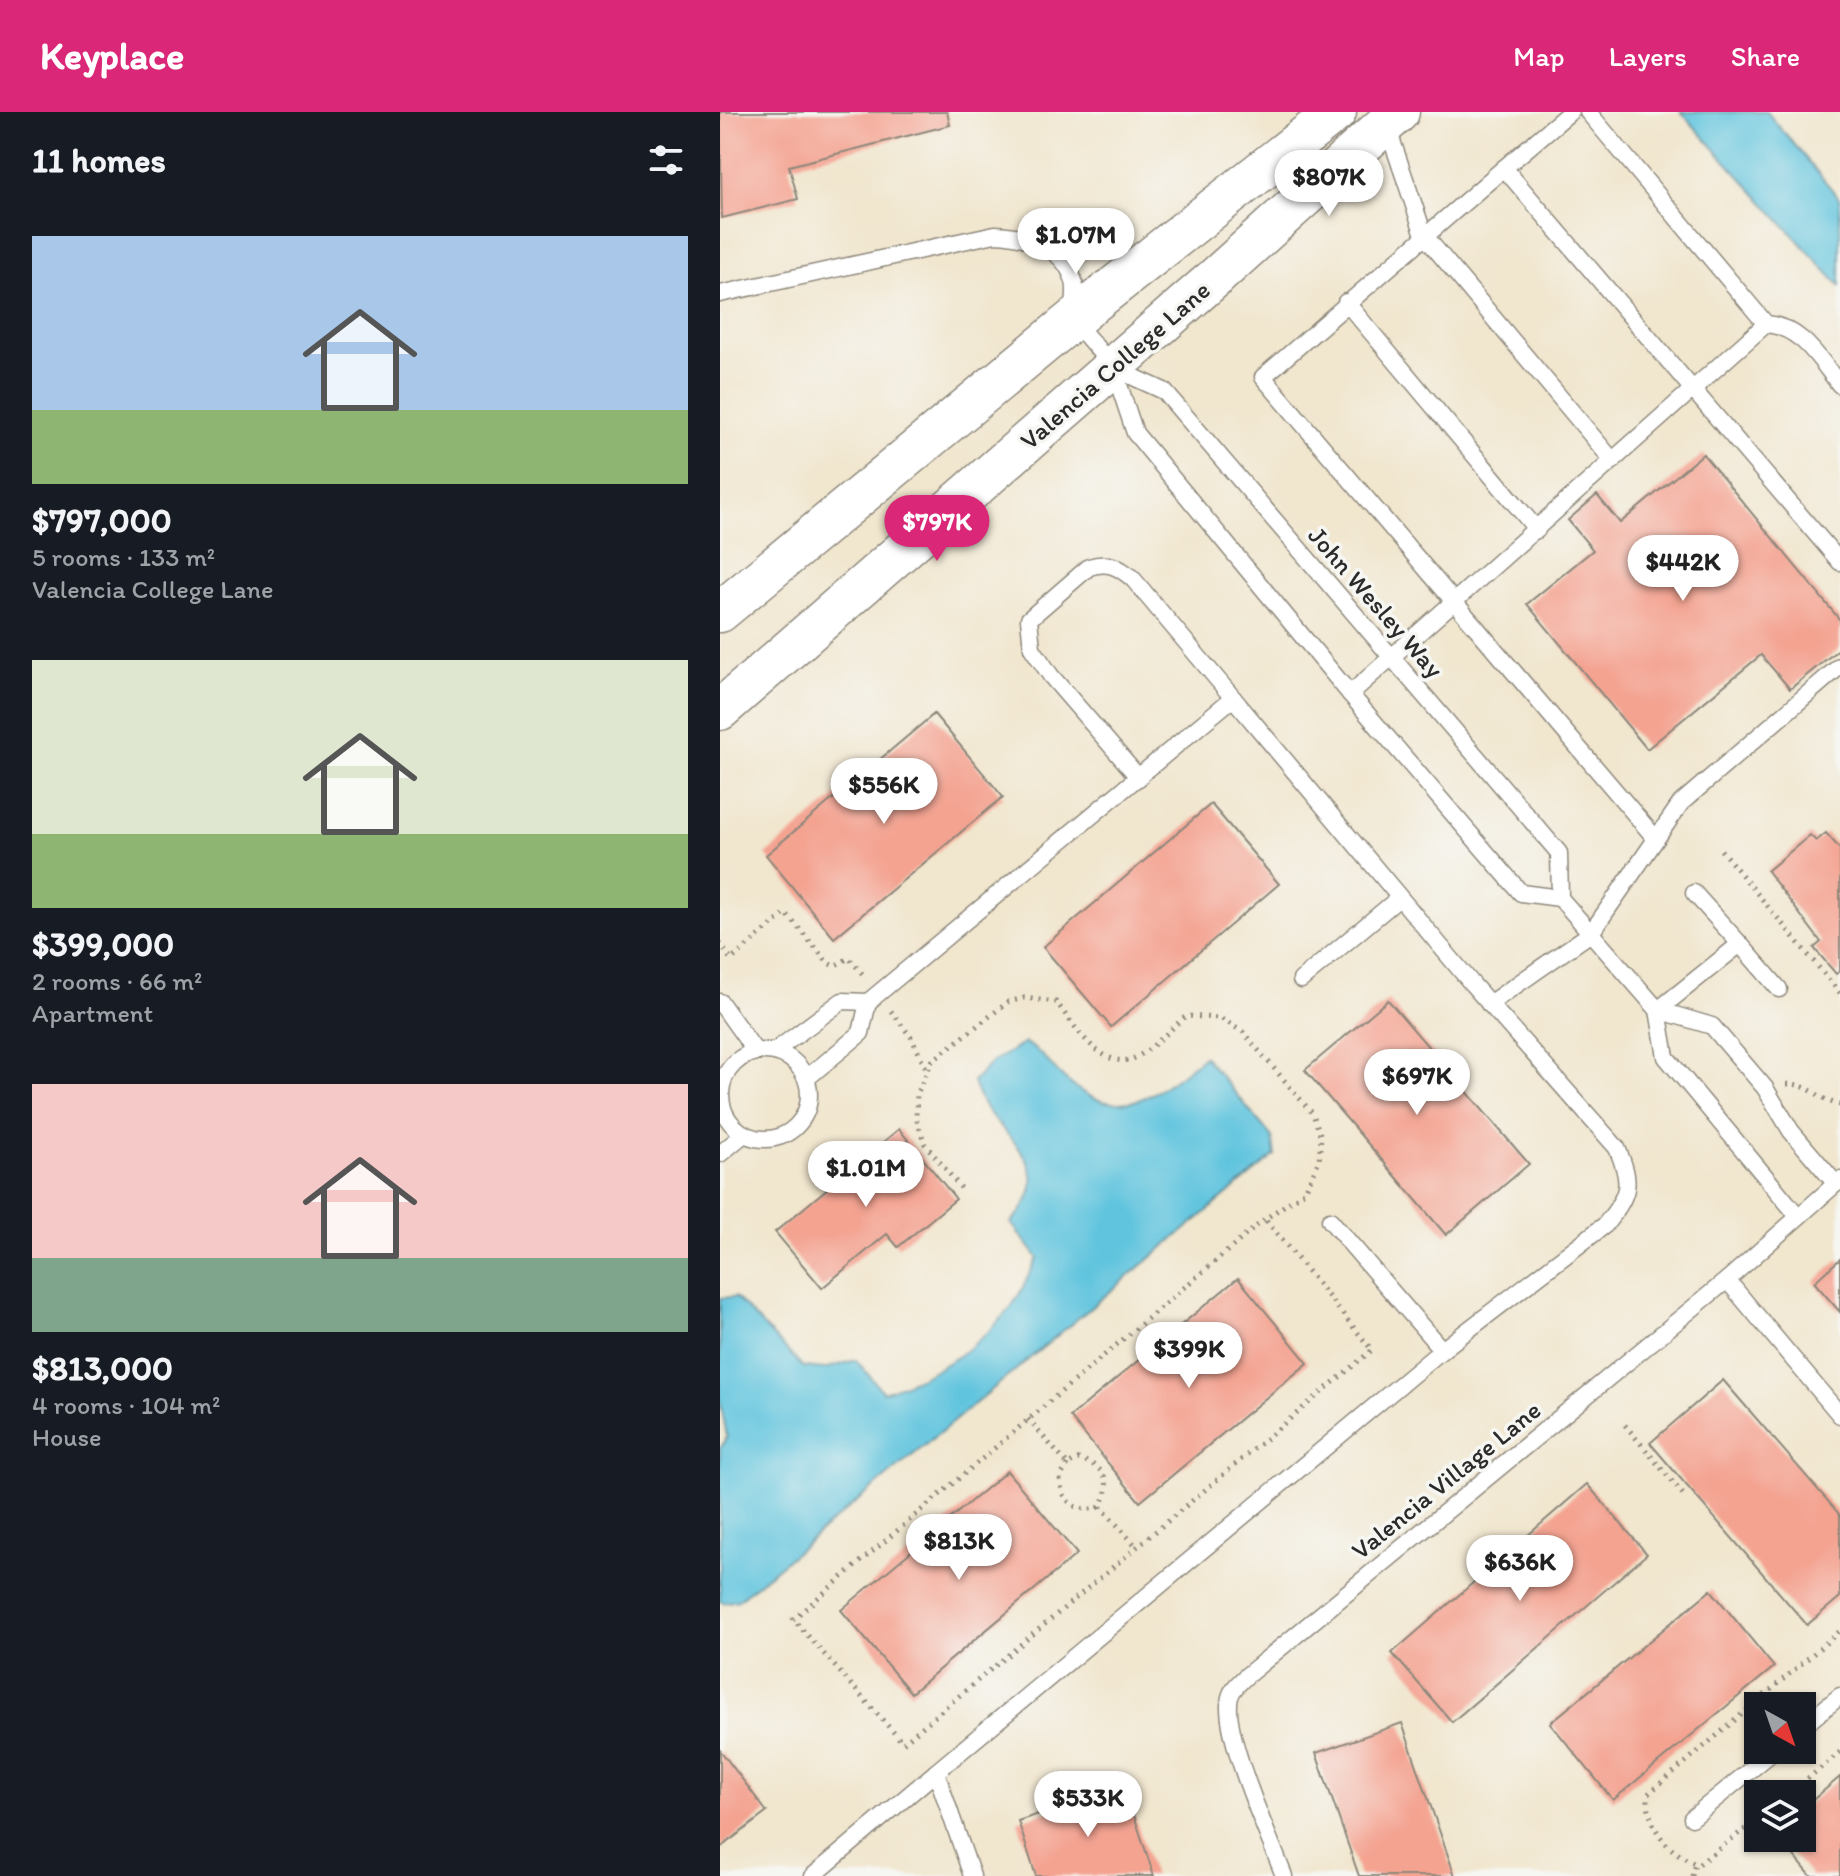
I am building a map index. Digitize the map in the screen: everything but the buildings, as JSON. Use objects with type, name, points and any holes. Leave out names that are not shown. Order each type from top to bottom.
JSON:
[{"type":"street","points":[[720,612],[1073,320],[1336,112]]},
{"type":"street","name":"Valencia College Lane","points":[[720,710],[1113,367],[1392,118]]},
{"type":"lane","points":[[1570,112],[1346,302],[1263,377],[1656,839]]},
{"type":"lane","points":[[1588,112],[1766,324]]},
{"type":"lane","points":[[1392,118],[1424,235],[1613,461]]},
{"type":"lane","points":[[1504,168],[1840,562]]},
{"type":"lane","points":[[720,294],[995,234],[1020,235],[1053,252],[1070,274],[1074,282],[1073,320]]},
{"type":"lane","points":[[1346,302],[1537,530]]},
{"type":"lane","name":"John Wesley Way","points":[[1073,320],[1113,367],[1135,433],[1350,694],[1521,893],[1560,898],[1559,853],[1164,391],[1113,367]]},
{"type":"lane","points":[[1350,694],[1766,324],[1781,325],[1802,339],[1840,385]]},
{"type":"lane","points":[[813,1876],[1442,1350],[1605,1225],[1624,1200],[1629,1175],[1617,1148],[1489,1004],[1233,698],[1118,566],[1101,563],[1089,567],[1029,619],[1032,648],[1051,676],[1139,778]]},
{"type":"lane","points":[[1489,1004],[1591,933],[1681,803],[1840,666]]},
{"type":"lane","points":[[807,1078],[861,1033],[868,1002],[1233,698]]},
{"type":"lane","points":[[1694,893],[1779,989]]},
{"type":"lane","points":[[1301,980],[1399,898]]},
{"type":"lane","points":[[1560,898],[1658,1010],[1666,1057],[1798,1216]]},
{"type":"lane","points":[[1658,1010],[1740,944]]},
{"type":"lane","points":[[775,1051],[842,1001],[868,1002]]},
{"type":"lane","points":[[720,1002],[755,1051]]},
{"type":"lane","points":[[1658,1010],[1712,1026],[1765,1088],[1791,1131],[1838,1182]]},
{"type":"lane","points":[[755,1051],[775,1051],[791,1058],[807,1078],[809,1105],[795,1128],[770,1139],[744,1134],[725,1114],[720,1101],[723,1070],[755,1051]]},
{"type":"lane","points":[[720,1154],[744,1134]]},
{"type":"lane","name":"Valencia Village Lane","points":[[1284,1876],[1234,1739],[1228,1713],[1230,1693],[1245,1677],[1727,1280],[1838,1182]]},
{"type":"lane","points":[[1330,1220],[1442,1350]]},
{"type":"lane","points":[[1727,1280],[1840,1415]]},
{"type":"lane","points":[[1816,1716],[1840,1696]]},
{"type":"lane","points":[[1692,1818],[1758,1764]]},
{"type":"lane","points":[[936,1772],[972,1876]]},
{"type":"path","points":[[1721,850],[1839,990]]},
{"type":"path","points":[[720,943],[731,960],[786,913],[828,963],[834,966],[849,958],[867,979]]},
{"type":"path","points":[[961,1188],[925,1144],[916,1118],[917,1094],[932,1061],[1008,1002],[1024,998],[1056,1002],[1097,1052],[1115,1059],[1133,1059],[1186,1016],[1220,1018],[1243,1032],[1313,1114],[1321,1137],[1319,1160],[1305,1191],[1265,1219],[793,1619],[903,1743],[1372,1350],[1265,1219]]},
{"type":"path","points":[[888,1007],[911,1037],[928,1071]]},
{"type":"path","points":[[1028,1419],[1068,1465]]},
{"type":"path","points":[[1625,1425],[1686,1498]]},
{"type":"path","points":[[1078,1459],[1093,1463],[1105,1473],[1108,1483],[1101,1507],[1082,1510],[1072,1507],[1064,1497],[1060,1477],[1068,1465],[1078,1459]]},
{"type":"path","points":[[1101,1507],[1137,1547]]},
{"type":"path","points":[[1806,1780],[1840,1752]]},
{"type":"path","points":[[1692,1876],[1695,1863]]},
{"type":"water","points":[[1681,112],[1767,112],[1840,199],[1840,286]]},
{"type":"water","points":[[1025,1043],[1067,1081],[1087,1095],[1105,1102],[1139,1100],[1171,1082],[1204,1056],[1272,1137],[1275,1155],[738,1600],[723,1603],[720,1601],[720,1449],[727,1437],[720,1401],[720,1298],[735,1297],[803,1367],[825,1369],[856,1360],[883,1392],[937,1369],[984,1336],[1015,1301],[1038,1258],[1011,1223],[1027,1201],[1032,1183],[1029,1166],[981,1101],[973,1082],[992,1062]]}]
